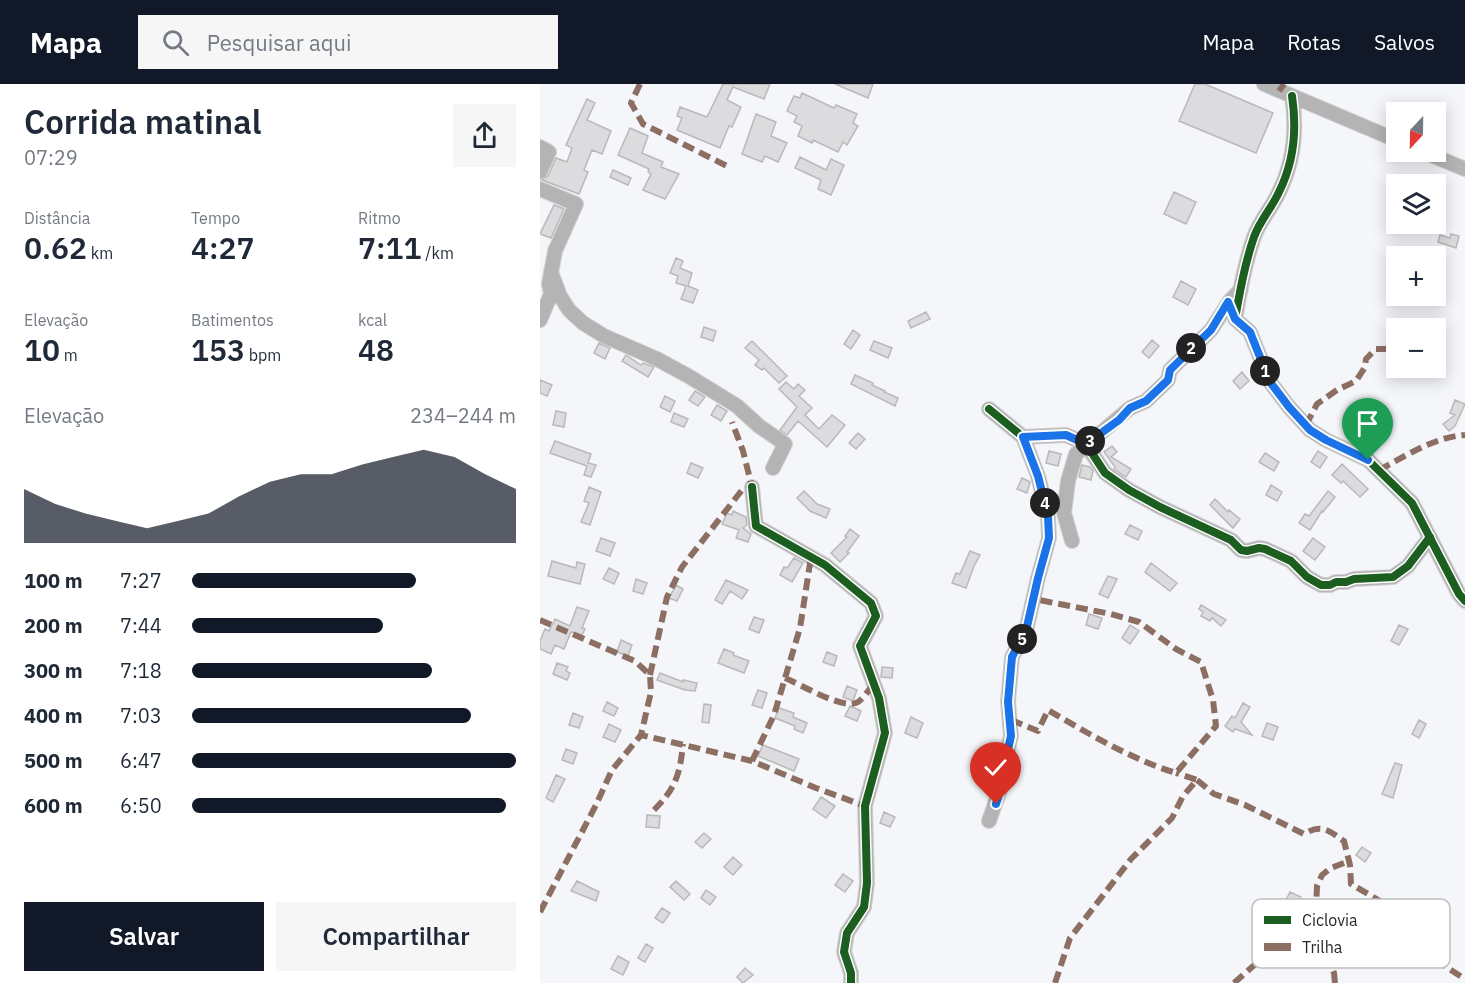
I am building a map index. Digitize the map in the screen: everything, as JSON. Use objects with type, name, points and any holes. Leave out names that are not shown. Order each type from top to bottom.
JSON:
[{"type":"street","points":[[1264,84],[1386,136]]},
{"type":"street","points":[[1235,319],[1254,238],[1260,222],[1278,194],[1293,149],[1295,114],[1292,96]]},
{"type":"street","points":[[540,147],[549,152],[540,172]]},
{"type":"street","points":[[1446,162],[1465,170]]},
{"type":"street","points":[[540,189],[576,204],[555,251],[549,284],[551,294],[540,320]]},
{"type":"street","points":[[551,272],[560,296],[569,310],[583,323],[604,336],[657,359],[690,377],[737,406],[759,426],[785,444],[773,468]]},
{"type":"street","points":[[1072,541],[1064,513],[1068,481],[1076,454],[1119,420],[1130,408],[1146,401],[1168,380],[1170,370],[1211,330],[1228,302],[1241,289]]},
{"type":"street","points":[[1228,302],[1235,319],[1250,332],[1270,382],[1310,430],[1368,460],[1412,503],[1463,596]]},
{"type":"street","points":[[989,409],[1023,437],[1038,476],[1048,516],[1049,538],[1026,631],[1012,657],[1008,702],[1011,736],[1002,784],[989,821]]},
{"type":"street","points":[[1023,437],[1066,435],[1086,444],[1109,477],[1129,489],[1160,507],[1231,540],[1241,550],[1265,549],[1291,561],[1307,577],[1321,585],[1354,579],[1393,578],[1408,566],[1430,537]]},
{"type":"street","points":[[752,487],[756,526],[825,566],[871,603],[876,616],[860,646],[879,698],[885,733],[866,806],[867,883],[864,907],[847,933],[844,952],[850,973],[850,983]]},
{"type":"building","points":[[723,84],[770,84],[764,99],[733,87],[727,100],[741,107],[732,127],[729,126],[720,148],[677,130],[682,118],[677,116],[680,107],[707,117]]},
{"type":"building","points":[[835,84],[873,84],[868,98]]},
{"type":"building","points":[[1195,84],[1205,84],[1273,113],[1256,153],[1179,121]]},
{"type":"building","points":[[802,93],[834,108],[836,105],[857,114],[853,123],[858,126],[847,145],[843,142],[838,152],[813,140],[812,143],[798,136],[802,126],[794,122],[797,116],[787,111],[794,96],[800,98]]},
{"type":"building","points":[[587,99],[595,103],[587,120],[611,131],[602,154],[592,150],[584,170],[588,172],[579,194],[542,180],[548,176],[556,158],[567,162],[572,148],[566,145]]},
{"type":"building","points":[[756,114],[776,122],[771,136],[787,143],[778,162],[765,156],[762,162],[742,154]]},
{"type":"building","points":[[630,128],[648,136],[642,153],[663,162],[661,167],[679,174],[665,199],[643,190],[651,174],[648,172],[649,169],[618,155]]},
{"type":"building","points":[[800,157],[826,170],[831,159],[844,165],[831,195],[818,189],[821,180],[795,168]]},
{"type":"building","points":[[613,170],[631,178],[628,185],[610,177]]},
{"type":"building","points":[[1174,192],[1196,202],[1186,224],[1164,214]]},
{"type":"building","points":[[554,205],[564,209],[551,238],[540,234]]},
{"type":"building","points":[[1451,234],[1459,236],[1456,248],[1438,242],[1440,235],[1450,238]]},
{"type":"building","points":[[676,258],[683,261],[680,268],[692,273],[688,286],[698,290],[693,303],[681,299],[686,286],[676,283],[678,276],[670,273]]},
{"type":"building","points":[[1181,281],[1196,289],[1188,305],[1173,297]]},
{"type":"building","points":[[926,312],[930,319],[911,328],[908,321]]},
{"type":"building","points":[[704,327],[716,331],[713,341],[701,337]]},
{"type":"building","points":[[853,330],[860,335],[851,349],[844,344]]},
{"type":"building","points":[[1152,340],[1159,346],[1149,358],[1142,352]]},
{"type":"building","points":[[752,341],[787,376],[779,383],[764,368],[762,370],[755,365],[759,360],[745,348]]},
{"type":"building","points":[[874,341],[892,348],[888,358],[870,350]]},
{"type":"building","points":[[599,343],[610,348],[605,359],[594,353]]},
{"type":"building","points":[[626,355],[641,365],[643,363],[654,367],[648,377],[622,361]]},
{"type":"building","points":[[1242,372],[1249,381],[1240,389],[1233,381]]},
{"type":"building","points":[[855,375],[898,398],[895,406],[851,384]]},
{"type":"building","points":[[540,380],[552,385],[547,396],[540,393]]},
{"type":"building","points":[[786,382],[794,389],[798,384],[805,390],[799,396],[812,408],[805,415],[819,429],[832,415],[845,425],[827,447],[798,421],[787,435],[780,430],[797,407],[779,389]]},
{"type":"building","points":[[695,391],[705,397],[698,406],[689,400]]},
{"type":"building","points":[[665,396],[675,401],[670,412],[660,407]]},
{"type":"building","points":[[1455,400],[1465,404],[1455,426],[1449,431],[1443,424],[1455,415],[1450,413]]},
{"type":"building","points":[[717,405],[727,411],[721,421],[711,415]]},
{"type":"building","points":[[556,411],[566,413],[564,427],[553,425]]},
{"type":"building","points":[[674,413],[688,419],[684,427],[671,422]]},
{"type":"building","points":[[858,433],[865,439],[856,449],[849,443]]},
{"type":"building","points":[[555,441],[591,454],[588,463],[596,465],[591,477],[584,475],[587,466],[550,453]]},
{"type":"building","points":[[1112,446],[1117,452],[1111,457],[1131,469],[1126,477],[1114,469],[1115,467],[1104,452]]},
{"type":"building","points":[[1049,451],[1061,454],[1058,466],[1046,463]]},
{"type":"building","points":[[1318,451],[1327,457],[1320,468],[1311,462]]},
{"type":"building","points":[[1265,453],[1279,462],[1274,471],[1259,462]]},
{"type":"building","points":[[691,463],[703,468],[698,478],[687,473]]},
{"type":"building","points":[[1342,464],[1368,489],[1360,497],[1343,481],[1341,483],[1332,475]]},
{"type":"building","points":[[1082,465],[1090,467],[1093,471],[1091,480],[1079,477]]},
{"type":"building","points":[[1022,478],[1030,482],[1027,493],[1017,489]]},
{"type":"building","points":[[1271,485],[1282,492],[1277,501],[1266,495]]},
{"type":"building","points":[[589,487],[601,492],[590,525],[581,522],[589,503],[584,501]]},
{"type":"building","points":[[804,491],[817,504],[830,509],[826,518],[810,511],[797,498]]},
{"type":"building","points":[[1328,491],[1335,497],[1322,511],[1310,530],[1299,523],[1305,514],[1309,516]]},
{"type":"building","points":[[1215,499],[1228,512],[1229,510],[1240,519],[1233,528],[1210,505]]},
{"type":"building","points":[[733,511],[746,517],[747,525],[743,528],[751,534],[748,542],[736,538],[739,530],[722,524],[727,513],[732,515]]},
{"type":"building","points":[[1130,525],[1142,531],[1138,540],[1125,534]]},
{"type":"building","points":[[850,529],[859,536],[847,552],[849,553],[840,562],[831,553],[847,537],[845,536]]},
{"type":"building","points":[[601,538],[615,543],[610,556],[596,551]]},
{"type":"building","points":[[1313,538],[1325,547],[1315,560],[1303,551]]},
{"type":"building","points":[[970,551],[980,555],[966,588],[952,583],[956,573],[960,574]]},
{"type":"building","points":[[794,558],[803,563],[792,582],[780,575],[784,567],[787,568]]},
{"type":"building","points":[[552,561],[576,568],[577,562],[585,564],[580,584],[548,576]]},
{"type":"building","points":[[1151,563],[1177,583],[1170,591],[1145,572]]},
{"type":"building","points":[[609,568],[619,573],[614,584],[603,579]]},
{"type":"building","points":[[1108,576],[1117,579],[1108,598],[1099,594]]},
{"type":"building","points":[[636,579],[647,583],[643,594],[633,591]]},
{"type":"building","points":[[726,580],[748,590],[742,599],[730,591],[722,604],[715,600]]},
{"type":"building","points":[[676,585],[683,589],[677,601],[669,598]]},
{"type":"building","points":[[1201,605],[1226,620],[1221,626],[1212,618],[1210,621],[1201,616],[1203,612],[1199,609]]},
{"type":"building","points":[[577,607],[589,611],[582,628],[585,629],[582,635],[571,632],[564,649],[555,645],[551,654],[540,649],[540,641],[545,629],[549,631],[555,619],[570,626]]},
{"type":"building","points":[[1089,614],[1102,618],[1098,629],[1086,625]]},
{"type":"building","points":[[754,617],[764,620],[759,633],[749,629]]},
{"type":"building","points":[[1130,625],[1139,631],[1130,644],[1122,638]]},
{"type":"building","points":[[1399,625],[1408,629],[1399,645],[1391,641]]},
{"type":"building","points":[[621,640],[632,645],[628,656],[617,652]]},
{"type":"building","points":[[724,649],[749,661],[744,673],[718,663]]},
{"type":"building","points":[[827,652],[837,656],[834,666],[823,662]]},
{"type":"building","points":[[557,663],[568,667],[566,671],[570,673],[567,680],[553,674]]},
{"type":"building","points":[[882,667],[893,668],[892,678],[881,677]]},
{"type":"building","points":[[660,673],[683,682],[683,680],[697,683],[695,691],[685,690],[657,680]]},
{"type":"building","points":[[847,686],[857,690],[853,701],[843,697]]},
{"type":"building","points":[[758,690],[767,693],[762,708],[752,705]]},
{"type":"building","points":[[607,702],[618,708],[614,716],[603,711]]},
{"type":"building","points":[[1243,703],[1250,707],[1241,722],[1252,735],[1235,729],[1233,732],[1225,726],[1232,716],[1235,718]]},
{"type":"building","points":[[704,704],[711,705],[709,723],[702,722]]},
{"type":"building","points":[[850,706],[861,711],[857,721],[845,716]]},
{"type":"building","points":[[779,708],[794,713],[793,717],[807,723],[803,733],[794,729],[795,726],[775,718]]},
{"type":"building","points":[[573,713],[583,717],[579,728],[569,725]]},
{"type":"building","points":[[911,717],[923,723],[917,738],[905,733]]},
{"type":"building","points":[[1419,720],[1426,724],[1419,738],[1412,734]]},
{"type":"building","points":[[1267,723],[1278,727],[1273,740],[1262,736]]},
{"type":"building","points":[[609,724],[621,730],[615,742],[603,737]]},
{"type":"building","points":[[763,745],[799,759],[794,771],[758,756]]},
{"type":"building","points":[[566,749],[577,753],[573,764],[562,760]]},
{"type":"building","points":[[1395,763],[1402,765],[1393,798],[1382,794]]},
{"type":"building","points":[[556,775],[565,779],[553,802],[546,798]]},
{"type":"building","points":[[821,797],[835,806],[826,818],[813,809]]},
{"type":"building","points":[[884,812],[895,817],[890,827],[880,823]]},
{"type":"building","points":[[647,815],[660,816],[659,828],[646,827]]},
{"type":"building","points":[[704,833],[711,839],[702,848],[695,842]]},
{"type":"building","points":[[1362,847],[1371,853],[1365,862],[1356,855]]},
{"type":"building","points":[[733,857],[742,865],[733,875],[724,867]]},
{"type":"building","points":[[843,874],[853,881],[845,892],[835,885]]},
{"type":"building","points":[[577,881],[599,892],[596,901],[571,891]]},
{"type":"building","points":[[676,881],[690,894],[684,900],[670,887]]},
{"type":"building","points":[[706,890],[716,897],[710,905],[701,898]]},
{"type":"building","points":[[1290,892],[1301,897],[1300,899],[1286,899]]},
{"type":"building","points":[[662,908],[670,913],[663,923],[655,918]]},
{"type":"building","points":[[646,944],[653,948],[645,962],[638,958]]},
{"type":"building","points":[[618,956],[629,962],[623,975],[611,969]]},
{"type":"building","points":[[745,968],[753,975],[743,983],[737,977]]},
{"type":"marked path","points":[[640,84],[631,103],[643,124],[729,167]]},
{"type":"marked path","points":[[1279,91],[1284,84]]},
{"type":"marked path","points":[[1306,425],[1317,404],[1337,390],[1356,381],[1365,367],[1366,359],[1376,349],[1386,349]]},
{"type":"marked path","points":[[650,675],[667,597],[682,567],[742,490],[752,487],[743,451],[732,422]]},
{"type":"marked path","points":[[1379,470],[1431,443],[1465,435]]},
{"type":"marked path","points":[[752,761],[774,715],[800,628],[811,557]]},
{"type":"marked path","points":[[1011,720],[1038,731],[1048,710],[1127,753],[1176,773],[1216,726],[1213,700],[1201,662],[1176,649],[1139,622],[1111,614],[1034,599]]},
{"type":"marked path","points":[[540,620],[635,661],[650,675],[651,692],[641,735],[752,761],[865,806]]},
{"type":"marked path","points":[[785,678],[822,696],[851,704],[858,702],[874,684]]},
{"type":"marked path","points":[[540,912],[612,770],[641,735]]},
{"type":"marked path","points":[[654,810],[676,780],[683,744]]},
{"type":"marked path","points":[[1055,983],[1070,938],[1131,859],[1172,818],[1183,796],[1197,780],[1176,773]]},
{"type":"marked path","points":[[1197,780],[1214,794],[1245,805],[1304,834],[1316,829],[1329,831],[1344,841],[1350,865],[1351,884],[1377,899]]},
{"type":"marked path","points":[[1316,899],[1317,886],[1322,875],[1331,868],[1349,861]]},
{"type":"marked path","points":[[1234,983],[1252,967]]},
{"type":"marked path","points":[[1332,968],[1335,983]]},
{"type":"marked path","points":[[1448,968],[1465,979]]},
{"type":"cycle path","points":[[1292,96],[1294,133],[1288,169],[1276,198],[1254,237],[1245,267],[1235,319],[1250,332],[1270,382],[1310,430],[1368,460],[1412,503],[1459,594],[1465,601]]},
{"type":"cycle path","points":[[989,409],[1023,437],[1066,435],[1086,444],[1105,473],[1129,490],[1231,540],[1241,550],[1265,549],[1291,561],[1307,577],[1321,585],[1354,579],[1393,577],[1408,566],[1430,537]]},
{"type":"cycle path","points":[[752,487],[756,526],[825,565],[871,603],[876,616],[860,646],[879,698],[885,733],[865,806],[867,883],[864,907],[847,933],[844,952],[851,973],[851,983]]},
{"type":"route","points":[[996,804],[1011,736],[1008,702],[1012,657],[1026,631],[1049,538],[1048,516],[1038,476],[1023,437],[1066,435],[1086,444],[1119,420],[1130,408],[1146,401],[1168,380],[1170,370],[1211,330],[1228,302],[1235,319],[1250,332],[1270,382],[1289,407],[1310,430],[1368,460]]}]
